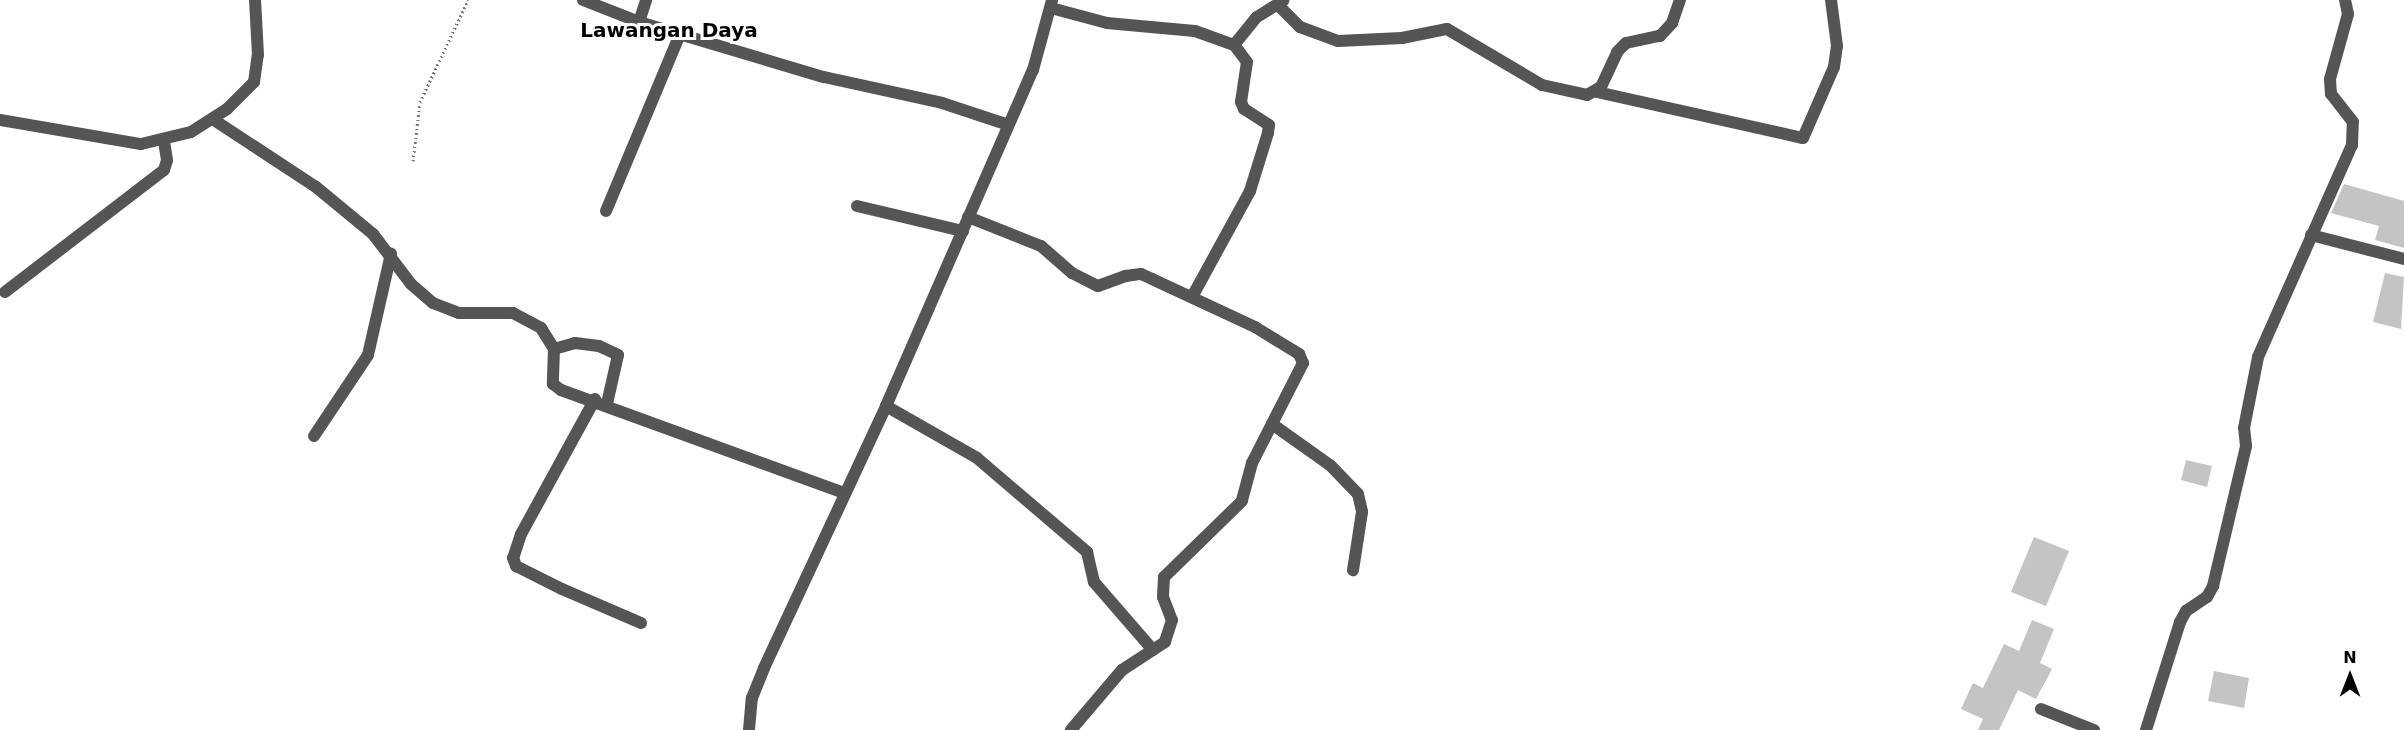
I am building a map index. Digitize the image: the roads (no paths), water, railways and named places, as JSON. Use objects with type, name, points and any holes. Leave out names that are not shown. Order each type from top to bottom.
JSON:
[{"type":"street","points":[[0,120],[106,141],[141,144],[164,141],[214,120],[254,82],[258,55],[255,0]]},
{"type":"street","points":[[583,0],[639,22],[824,77],[942,103],[1006,124]]},
{"type":"street","points":[[639,22],[646,0]]},
{"type":"street","points":[[1597,92],[1617,52],[1626,43],[1660,36],[1672,23],[1680,0]]},
{"type":"street","points":[[1234,45],[1257,18],[1281,3],[1300,27],[1338,41],[1402,38],[1447,28],[1542,85],[1560,92],[1597,92],[1803,138],[1834,67],[1837,46],[1831,0]]},
{"type":"street","points":[[2146,730],[2180,622],[2186,611],[2207,597],[2213,586],[2246,446],[2244,428],[2258,357],[2355,133],[2353,122],[2331,94],[2330,80],[2348,14],[2345,0]]},
{"type":"street","points":[[749,730],[752,698],[764,668],[886,406],[963,231],[1006,124],[1033,70],[1052,4],[1107,23],[1195,31],[1234,45],[1247,62],[1241,102],[1244,109],[1269,125],[1268,133],[1250,191],[1192,297]]},
{"type":"street","points":[[606,211],[680,34]]},
{"type":"street","points":[[214,120],[316,187],[374,234],[411,284],[433,303],[459,314],[513,313],[541,328],[554,349],[553,384],[561,390],[601,402],[844,493]]},
{"type":"street","points":[[5,292],[164,170],[168,160],[164,141]]},
{"type":"street","points":[[857,206],[963,231]]},
{"type":"street","points":[[968,217],[1041,246],[1072,273],[1098,286],[1141,274],[1255,327],[1299,354],[1301,370],[1252,462],[1242,501],[1164,577],[1163,597],[1172,620],[1165,642],[1122,670],[1071,730]]},
{"type":"street","points":[[2311,235],[2404,259]]},
{"type":"street","points":[[314,436],[368,355],[391,254]]},
{"type":"street","points":[[554,349],[575,343],[598,346],[618,355],[601,402],[520,534],[513,558],[516,566],[553,585],[641,623]]},
{"type":"street","points":[[886,406],[977,458],[1087,552],[1094,582],[1153,650]]},
{"type":"street","points":[[1272,424],[1330,465],[1358,494],[1362,512],[1353,570]]},
{"type":"street","points":[[2041,708],[2094,730]]},
{"type":"district","name":"Lawangan Daya","points":[[669,30]]}]
